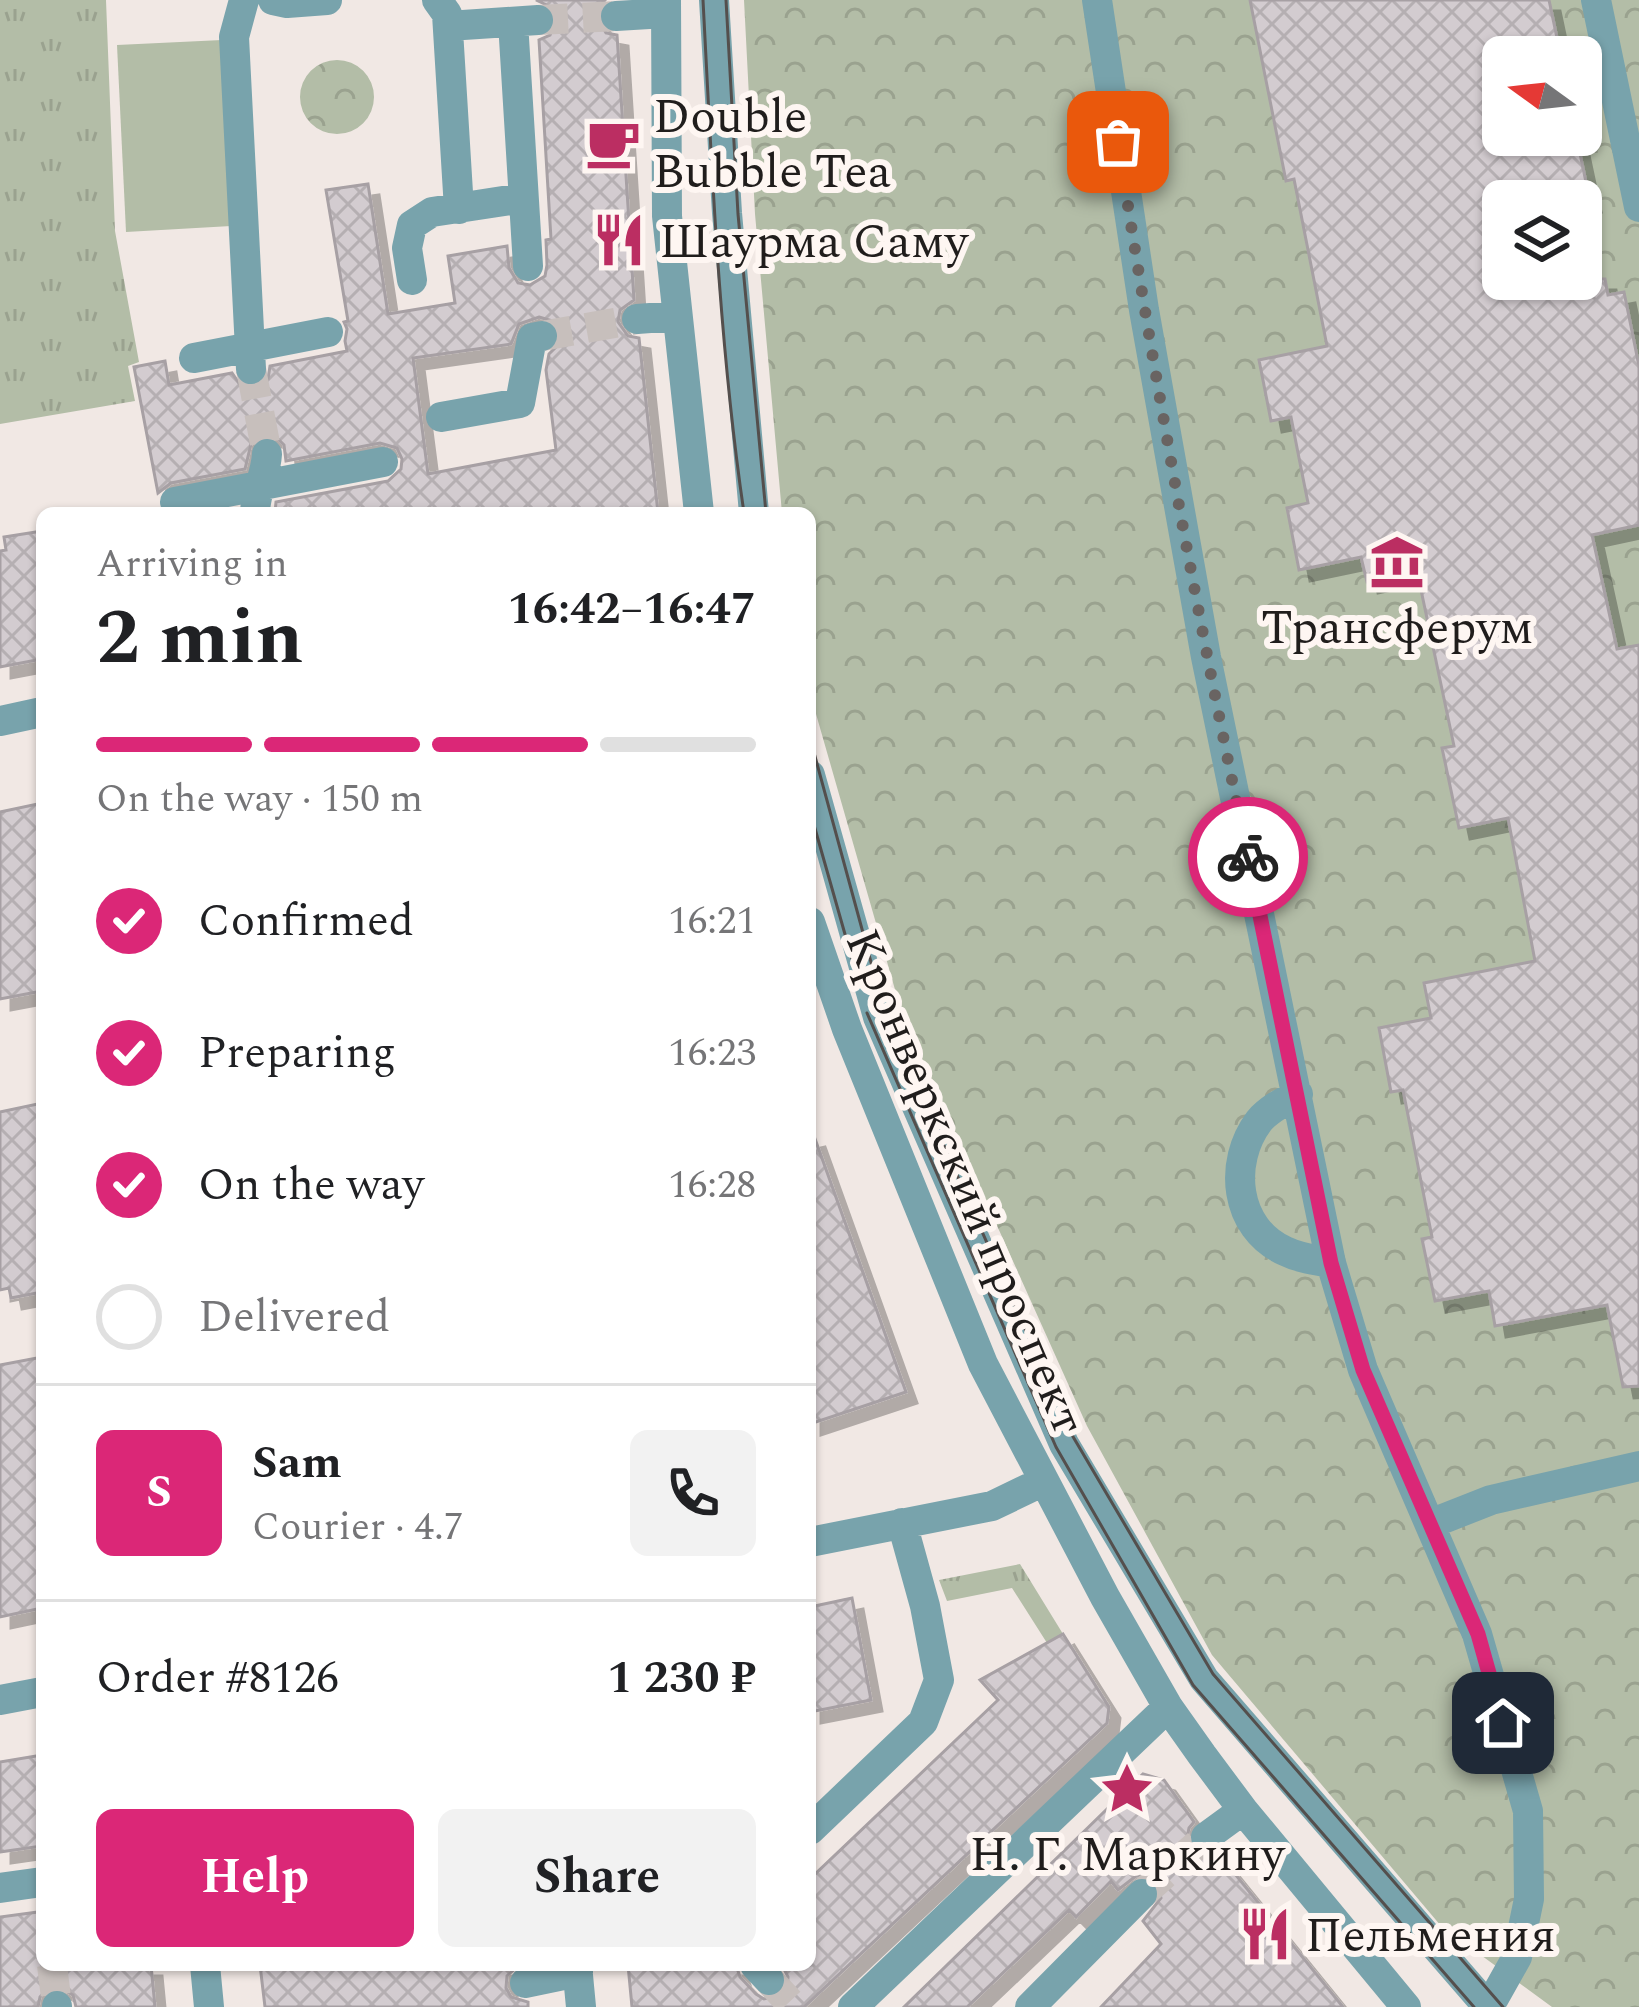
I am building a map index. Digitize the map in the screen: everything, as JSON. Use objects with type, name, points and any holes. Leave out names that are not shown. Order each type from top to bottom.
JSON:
[{"type":"street","points":[[244,0],[234,37],[250,358]]},
{"type":"street","points":[[273,0],[327,0]]},
{"type":"street","points":[[714,0],[753,507]]},
{"type":"street","points":[[816,797],[878,1017],[1064,1444],[1204,1679],[1486,2007],[1517,1957],[1529,1899],[1528,1811],[1478,1634],[1363,1370],[1331,1263],[1206,656],[1144,310],[1097,0]]},
{"type":"street","points":[[1596,0],[1634,161],[1639,207]]},
{"type":"street","points":[[616,16],[666,7],[667,216],[698,507]]},
{"type":"street","points":[[459,208],[442,13],[525,21],[527,266]]},
{"type":"street","points":[[412,280],[407,248],[412,226],[433,212],[523,198]]},
{"type":"street","points":[[637,320],[677,316]]},
{"type":"street","points":[[194,358],[250,358],[328,332]]},
{"type":"street","points":[[441,417],[520,404],[532,338],[542,336]]},
{"type":"street","points":[[258,499],[267,454]]},
{"type":"street","points":[[176,502],[258,499],[383,462]]},
{"type":"street","points":[[0,721],[36,713]]},
{"type":"street","name":"Кронверкский проспект","points":[[816,939],[847,1029],[983,1364],[1106,1597],[1168,1707],[1243,1810],[1406,2007]]},
{"type":"street","points":[[1298,1094],[1261,1119],[1245,1152],[1239,1185],[1244,1211],[1281,1250],[1331,1263]]},
{"type":"street","points":[[1430,1523],[1492,1500],[1639,1466]]},
{"type":"street","points":[[816,1540],[992,1506],[1044,1481]]},
{"type":"street","points":[[816,1824],[923,1723],[938,1680],[925,1606],[902,1523]]},
{"type":"street","points":[[0,1700],[36,1693]]},
{"type":"street","points":[[853,2007],[1168,1707]]},
{"type":"street","points":[[1206,1838],[1243,1810]]},
{"type":"street","points":[[0,1888],[36,1883]]},
{"type":"street","points":[[1030,2007],[1142,1894]]},
{"type":"street","points":[[206,1971],[209,2007]]},
{"type":"street","points":[[525,1983],[570,1971]]},
{"type":"street","points":[[577,1971],[581,2007]]},
{"type":"green space","points":[[0,0],[106,0],[115,231],[139,362],[128,366],[135,401],[0,424]]},
{"type":"green space","points":[[744,0],[1639,0],[1639,2007],[1552,2007],[1441,1926],[1212,1655],[1087,1426],[902,1014],[816,714],[816,507],[781,507],[755,214]]},
{"type":"green space","points":[[222,40],[231,226],[126,232],[117,45]]},
{"type":"green space","points":[[337,60],[364,70],[374,97],[364,124],[337,134],[310,124],[300,97],[310,70]]},
{"type":"green space","points":[[1020,1564],[1063,1634],[1047,1643],[1012,1588],[947,1601],[939,1580]]},
{"type":"building","points":[[536,0],[605,0],[597,18],[606,33],[617,35],[634,300],[620,310],[618,322],[628,336],[639,338],[657,507],[276,507],[276,502],[388,481],[401,469],[402,459],[397,448],[380,443],[286,461],[284,445],[268,435],[251,444],[245,469],[171,483],[158,493],[134,367],[165,361],[169,385],[232,373],[241,386],[253,388],[268,379],[270,366],[347,351],[344,322],[348,321],[326,190],[368,184],[388,314],[455,303],[448,256],[507,246],[509,268],[518,283],[530,285],[545,276],[546,240],[551,239],[539,40],[550,35],[557,20],[553,8]],"holes":[[[539,317],[556,322],[561,333],[546,370],[556,450],[428,474],[413,358],[511,344],[519,324]]]},
{"type":"building","points":[[1250,0],[1549,0],[1557,36],[1482,36],[1482,156],[1580,156],[1586,180],[1482,180],[1482,300],[1602,300],[1605,279],[1608,295],[1624,292],[1639,366],[1639,525],[1592,535],[1617,649],[1639,645],[1639,1386],[1623,1387],[1607,1305],[1495,1326],[1489,1291],[1435,1301],[1422,1239],[1432,1237],[1403,1090],[1391,1092],[1379,1028],[1431,1018],[1424,983],[1535,961],[1508,818],[1459,828],[1442,748],[1454,746],[1417,571],[1367,582],[1361,557],[1299,570],[1287,508],[1308,503],[1291,417],[1271,421],[1259,360],[1327,346],[1294,179],[1286,181]]},
{"type":"building","points":[[36,532],[36,660],[0,667],[0,551],[6,550],[4,537]]},
{"type":"building","points":[[36,804],[36,992],[0,999],[0,812]]},
{"type":"building","points":[[36,1104],[36,1293],[11,1298],[9,1288],[0,1290],[0,1112]]},
{"type":"building","points":[[816,1142],[906,1392],[816,1422]]},
{"type":"building","points":[[36,1358],[36,1609],[0,1617],[0,1365]]},
{"type":"building","points":[[852,1598],[871,1700],[816,1711],[816,1606]]},
{"type":"building","points":[[1063,1634],[1109,1707],[1107,1723],[804,2007],[632,2007],[629,1971],[738,1971],[764,1999],[781,1995],[787,1987],[785,1971],[816,1971],[816,1873],[998,1700],[980,1680]]},
{"type":"building","points":[[36,1756],[36,1847],[0,1852],[0,1762]]},
{"type":"building","points":[[1143,1774],[1164,1780],[1194,1822],[1187,1838],[1191,1849],[1207,1856],[1218,1853],[1343,2007],[1101,2007],[1161,1944],[1143,1921],[1161,1898],[1156,1881],[1146,1875],[1136,1876],[1118,1890],[1111,1881],[1076,1917],[1069,1910],[967,2007],[904,2007]]},
{"type":"building","points":[[36,1912],[36,1971],[152,1971],[155,2007],[76,2007],[73,1995],[58,1987],[46,1990],[38,2007],[0,2007],[0,1917]]},
{"type":"building","points":[[261,1971],[512,1971],[506,1988],[511,1997],[528,2002],[528,2007],[265,2007]]},
{"type":"tunnel","points":[[538,20],[616,16]]},
{"type":"tunnel","points":[[542,336],[637,319]]},
{"type":"tunnel","points":[[251,369],[267,454]]},
{"type":"tunnel","points":[[1142,1894],[1206,1837]]},
{"type":"tunnel","points":[[53,1971],[57,2006]]},
{"type":"tunnel","points":[[769,1980],[794,2007]]},
{"type":"tram line","points":[[703,0],[722,321],[743,507]]},
{"type":"tram line","points":[[726,0],[738,214],[765,507]]},
{"type":"tram line","points":[[816,760],[884,1010],[1072,1435],[1213,1674],[1503,2007]]},
{"type":"tram line","points":[[816,832],[856,973]]},
{"type":"tram line","points":[[867,1013],[1056,1447],[1193,1685],[1474,2007]]},
{"type":"way so far","points":[[1118,142],[1206,656],[1248,857]]},
{"type":"place","name":"Double Bubble Tea","points":[[613,143]]},
{"type":"place","name":"Шаурма Саму","points":[[619,240]]},
{"type":"place","name":"Трансферум","points":[[1397,562]]},
{"type":"place","name":"Н. Г. Маркину","points":[[1127,1789]]},
{"type":"place","name":"Пельмения","points":[[1265,1934]]},
{"type":"route","points":[[1248,857],[1331,1263],[1363,1370],[1478,1634],[1503,1723]]}]
